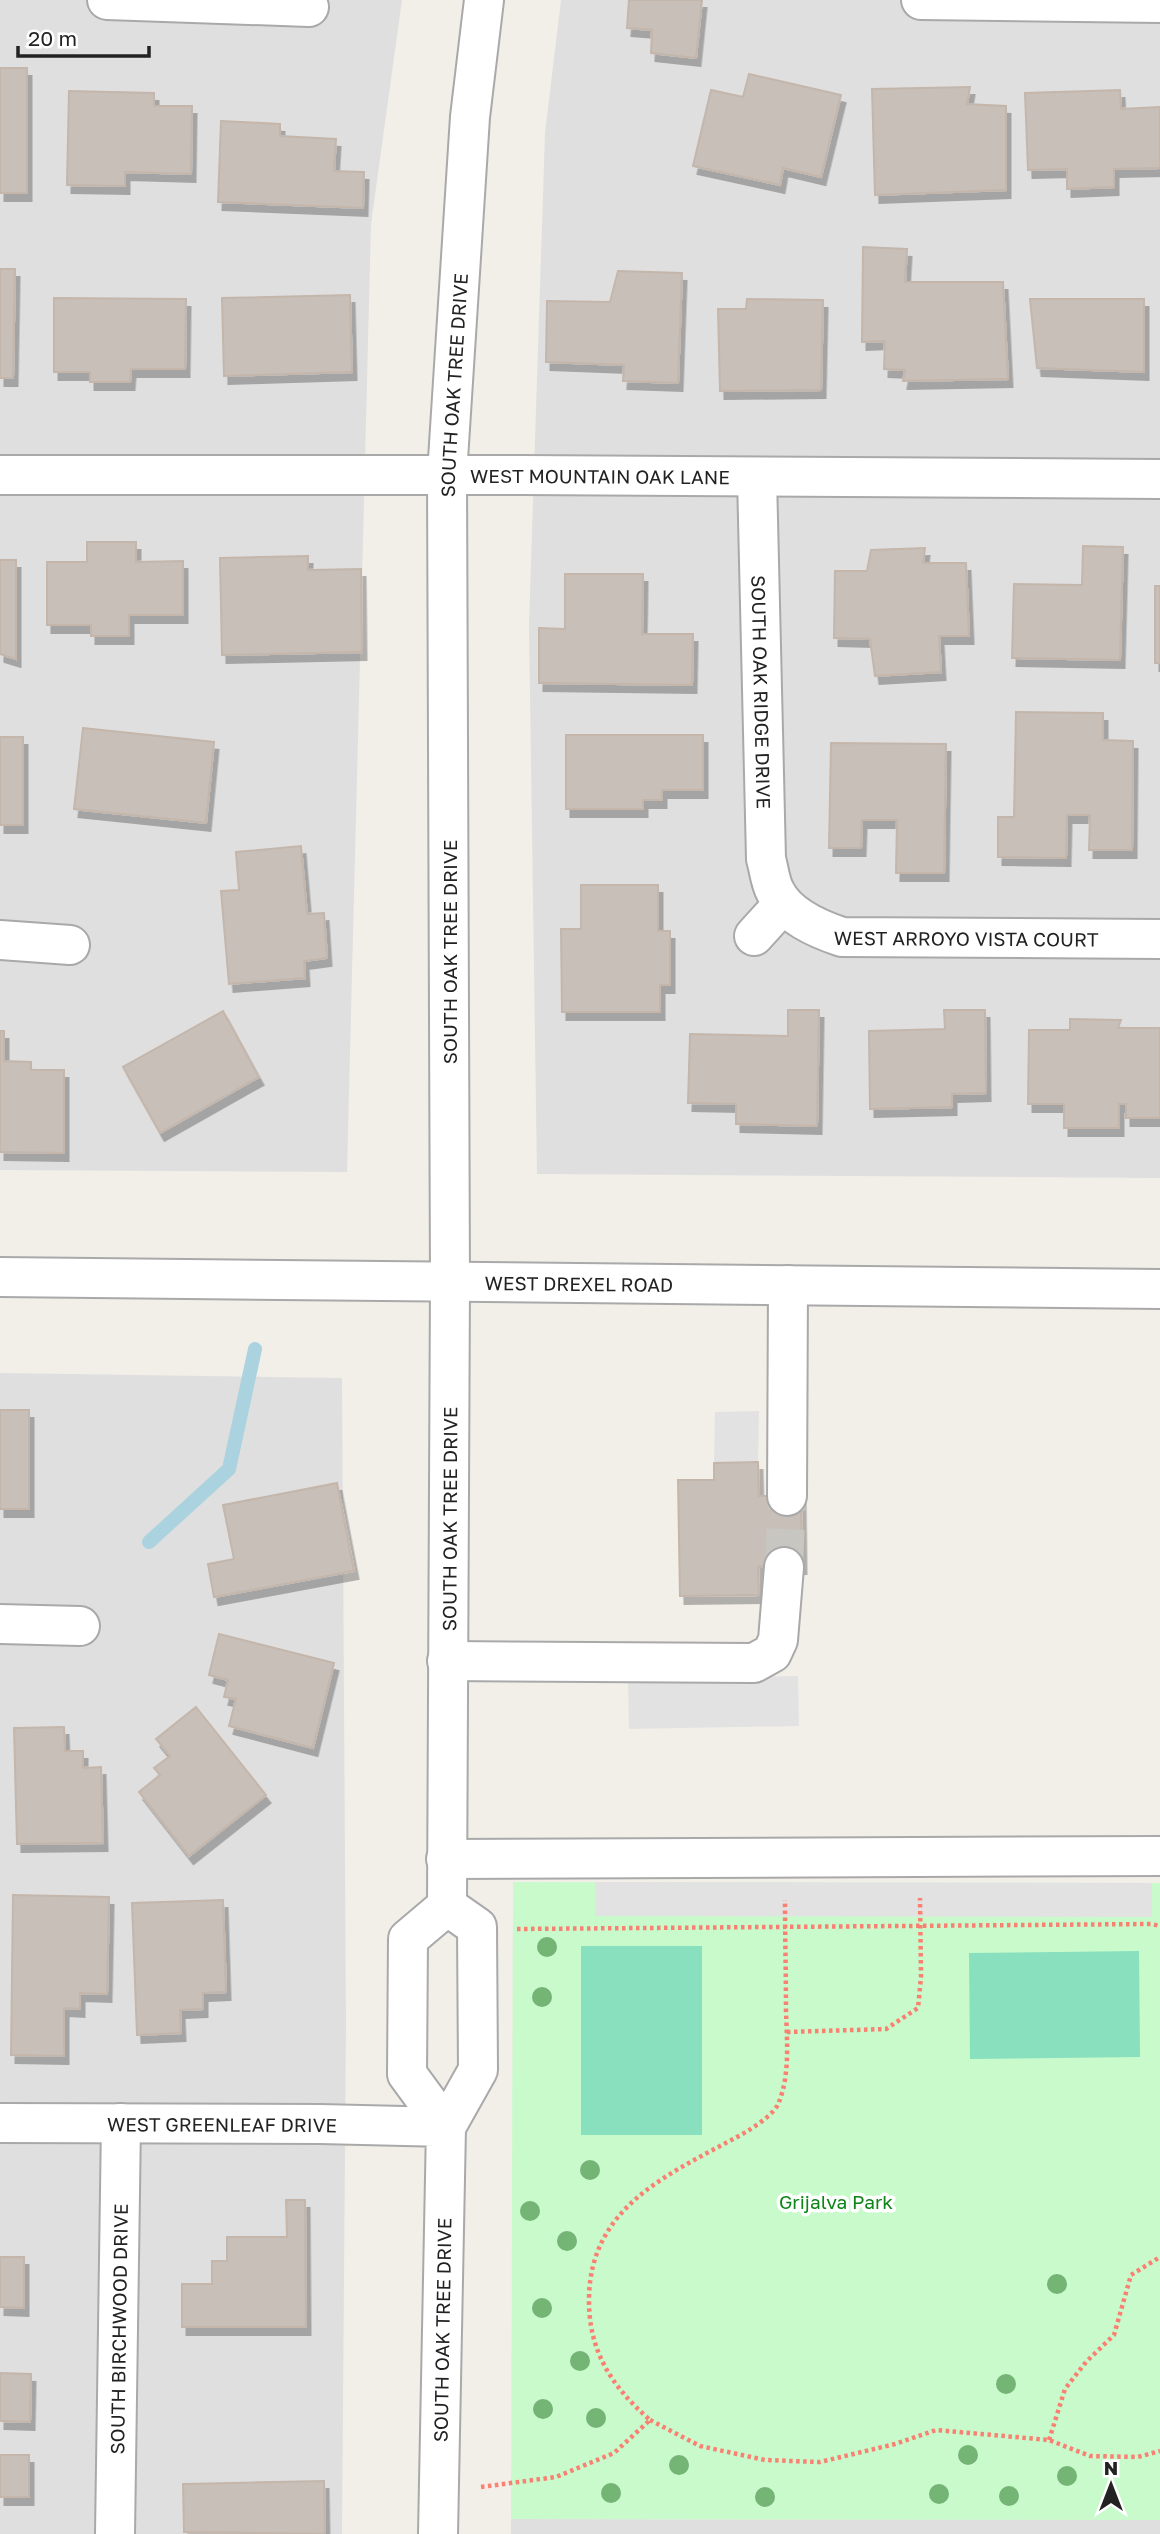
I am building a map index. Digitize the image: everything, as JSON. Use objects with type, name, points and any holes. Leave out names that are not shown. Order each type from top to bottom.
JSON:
[{"type":"street","points":[[107,0],[309,7]]},
{"type":"street","name":"SOUTH OAK TREE DRIVE","points":[[438,2534],[446,2127],[478,2070],[477,1927],[447,1906],[446,1859],[450,1282],[447,475],[470,117],[484,0]]},
{"type":"street","points":[[921,0],[1160,4]]},
{"type":"street","name":"WEST MOUNTAIN OAK LANE","points":[[0,475],[1160,479]]},
{"type":"street","name":"SOUTH OAK RIDGE DRIVE","points":[[757,477],[766,859],[774,891],[783,904]]},
{"type":"street","points":[[754,936],[783,904]]},
{"type":"street","name":"WEST ARROYO VISTA COURT","points":[[783,904],[820,930],[842,937],[1160,939]]},
{"type":"street","points":[[0,940],[70,944]]},
{"type":"street","name":"WEST DREXEL ROAD","points":[[0,1277],[1160,1289]]},
{"type":"street","points":[[786,1496],[788,1286]]},
{"type":"street","points":[[447,1661],[754,1663],[772,1653],[778,1640],[784,1567]]},
{"type":"street","points":[[0,1625],[80,1626]]},
{"type":"street","points":[[446,1859],[1160,1856]]},
{"type":"street","points":[[446,2127],[407,2074],[408,1939],[447,1906]]},
{"type":"street","name":"WEST GREENLEAF DRIVE","points":[[0,2123],[446,2127]]},
{"type":"street","name":"SOUTH BIRCHWOOD DRIVE","points":[[115,2534],[121,2123]]},
{"type":"path","points":[[786,2032],[886,2029],[918,2008],[921,1977],[919,1856]]},
{"type":"path","points":[[785,1857],[786,2062],[779,2104],[752,2129],[677,2170],[634,2198],[603,2238],[590,2274],[588,2319],[600,2360],[624,2398],[650,2420],[700,2446],[765,2460],[820,2462],[895,2444],[936,2430],[1049,2440],[1090,2456],[1138,2457],[1160,2451]]},
{"type":"path","points":[[510,1929],[1160,1926]]},
{"type":"path","points":[[1049,2440],[1065,2389],[1086,2362],[1114,2335],[1131,2275],[1160,2257]]},
{"type":"path","points":[[439,2493],[556,2477],[614,2453],[650,2420]]},
{"type":"shaded area","points":[[0,0],[402,0],[371,224],[347,1172],[0,1170]]},
{"type":"shaded area","points":[[561,0],[1160,0],[1160,1178],[537,1174],[529,625],[545,133]]},
{"type":"shaded area","points":[[0,1373],[342,1378],[346,2025],[342,2534],[0,2534]]},
{"type":"shaded area","points":[[759,1411],[758,1462],[714,1463],[715,1412]]},
{"type":"shaded area","points":[[798,1676],[799,1726],[629,1729],[628,1679]]},
{"type":"shaded area","points":[[595,1882],[1152,1883],[1152,1917],[595,1916]]},
{"type":"shaded area","points":[[511,2519],[1160,2520],[1160,2534],[511,2534]]},
{"type":"green space","name":"Grijalva Park","points":[[513,1882],[1160,1883],[1160,2520],[511,2519]]},
{"type":"green space","points":[[581,1946],[702,1946],[702,2135],[581,2135]]},
{"type":"green space","points":[[1139,1951],[1140,2057],[970,2059],[969,1953]]},
{"type":"building","points":[[629,0],[702,0],[696,58],[651,53],[652,30],[627,28]]},
{"type":"building","points":[[0,68],[27,68],[27,193],[0,193]]},
{"type":"building","points":[[749,74],[841,95],[821,177],[783,168],[780,185],[693,166],[711,90],[743,97]]},
{"type":"building","points":[[970,87],[967,104],[1006,106],[1006,190],[875,195],[872,89]]},
{"type":"building","points":[[1120,90],[1121,109],[1160,107],[1160,168],[1114,169],[1114,187],[1067,189],[1067,169],[1028,170],[1025,93]]},
{"type":"building","points":[[69,91],[154,93],[154,106],[192,106],[191,174],[125,172],[125,186],[67,185]]},
{"type":"building","points":[[221,121],[280,124],[280,136],[336,139],[334,171],[364,172],[363,208],[218,202]]},
{"type":"building","points":[[863,247],[907,249],[905,282],[1003,282],[1008,379],[903,381],[905,370],[884,369],[885,341],[862,342]]},
{"type":"building","points":[[0,269],[15,269],[13,378],[0,378]]},
{"type":"building","points":[[618,271],[682,273],[678,383],[623,381],[624,365],[546,362],[547,301],[610,302]]},
{"type":"building","points":[[350,295],[352,372],[224,376],[222,298]]},
{"type":"building","points":[[54,298],[186,299],[185,369],[131,369],[130,382],[90,382],[90,372],[54,372]]},
{"type":"building","points":[[747,299],[823,300],[821,390],[720,391],[718,309],[746,309]]},
{"type":"building","points":[[1030,299],[1144,299],[1144,372],[1037,368]]},
{"type":"building","points":[[87,542],[136,542],[136,562],[183,561],[183,615],[129,615],[129,636],[91,636],[91,625],[47,625],[47,562],[87,562]]},
{"type":"building","points":[[1083,546],[1123,547],[1120,660],[1012,658],[1014,584],[1082,585]]},
{"type":"building","points":[[925,548],[923,563],[966,563],[969,636],[939,636],[941,672],[875,676],[870,639],[834,638],[835,571],[867,571],[871,550]]},
{"type":"building","points":[[308,556],[308,570],[361,569],[362,652],[222,655],[220,558]]},
{"type":"building","points":[[0,560],[16,560],[16,659],[0,654]]},
{"type":"building","points":[[565,574],[643,574],[642,634],[693,634],[692,685],[539,683],[539,628],[565,629]]},
{"type":"building","points":[[1155,586],[1160,586],[1160,663],[1155,663]]},
{"type":"building","points":[[1016,712],[1103,713],[1103,740],[1133,741],[1132,850],[1089,850],[1090,815],[1067,815],[1066,858],[998,857],[998,817],[1014,817]]},
{"type":"building","points":[[83,728],[214,742],[206,823],[74,809]]},
{"type":"building","points":[[566,735],[703,735],[703,790],[662,790],[662,800],[643,800],[643,809],[566,809]]},
{"type":"building","points":[[0,737],[23,737],[23,825],[0,825]]},
{"type":"building","points":[[831,743],[946,744],[944,873],[896,873],[897,820],[862,820],[861,848],[829,848]]},
{"type":"building","points":[[301,846],[307,914],[324,913],[327,958],[304,961],[305,978],[229,984],[221,891],[239,890],[236,852]]},
{"type":"building","points":[[581,885],[658,885],[658,931],[670,931],[670,985],[660,985],[660,1012],[562,1012],[561,929],[581,929]]},
{"type":"building","points":[[788,1010],[819,1010],[817,1126],[736,1124],[736,1104],[688,1103],[690,1034],[788,1036]]},
{"type":"building","points":[[944,1010],[985,1010],[986,1093],[952,1094],[952,1107],[870,1109],[869,1031],[945,1029]]},
{"type":"building","points":[[223,1011],[259,1077],[160,1133],[123,1067]]},
{"type":"building","points":[[1070,1019],[1121,1020],[1118,1028],[1160,1028],[1160,1118],[1126,1118],[1126,1104],[1119,1104],[1119,1128],[1064,1128],[1064,1104],[1028,1104],[1029,1030],[1070,1030]]},
{"type":"building","points":[[0,1031],[4,1031],[4,1061],[31,1062],[31,1070],[64,1070],[64,1153],[0,1152]]},
{"type":"building","points":[[0,1410],[29,1410],[29,1509],[0,1509]]},
{"type":"building","points":[[758,1462],[759,1496],[801,1496],[802,1566],[758,1567],[759,1595],[680,1596],[678,1480],[714,1480],[714,1463]]},
{"type":"building","points":[[337,1483],[354,1571],[214,1597],[208,1564],[234,1559],[223,1505]]},
{"type":"building","points":[[219,1634],[334,1663],[313,1748],[229,1726],[236,1699],[224,1697],[228,1680],[209,1675]]},
{"type":"building","points":[[196,1707],[266,1795],[189,1856],[139,1792],[160,1775],[154,1768],[170,1756],[156,1739]]},
{"type":"building","points":[[64,1727],[65,1751],[83,1751],[83,1768],[101,1767],[103,1843],[17,1844],[14,1728]]},
{"type":"building","points":[[13,1895],[109,1897],[107,1994],[80,1993],[80,2009],[64,2008],[64,2056],[11,2055]]},
{"type":"building","points":[[223,1900],[226,1992],[203,1993],[203,2009],[180,2010],[181,2033],[137,2035],[132,1903]]},
{"type":"building","points":[[286,2200],[305,2200],[306,2327],[182,2327],[182,2284],[212,2284],[212,2261],[227,2261],[227,2237],[287,2237]]},
{"type":"building","points":[[0,2257],[24,2257],[24,2308],[0,2307]]},
{"type":"building","points":[[0,2373],[31,2374],[30,2422],[0,2421]]},
{"type":"building","points":[[0,2455],[29,2455],[29,2497],[0,2497]]},
{"type":"building","points":[[324,2481],[325,2534],[184,2532],[183,2484]]},
{"type":"waterway","points":[[149,1542],[229,1469],[255,1349]]},
{"type":"tunnel","points":[[784,1567],[787,1496]]}]
